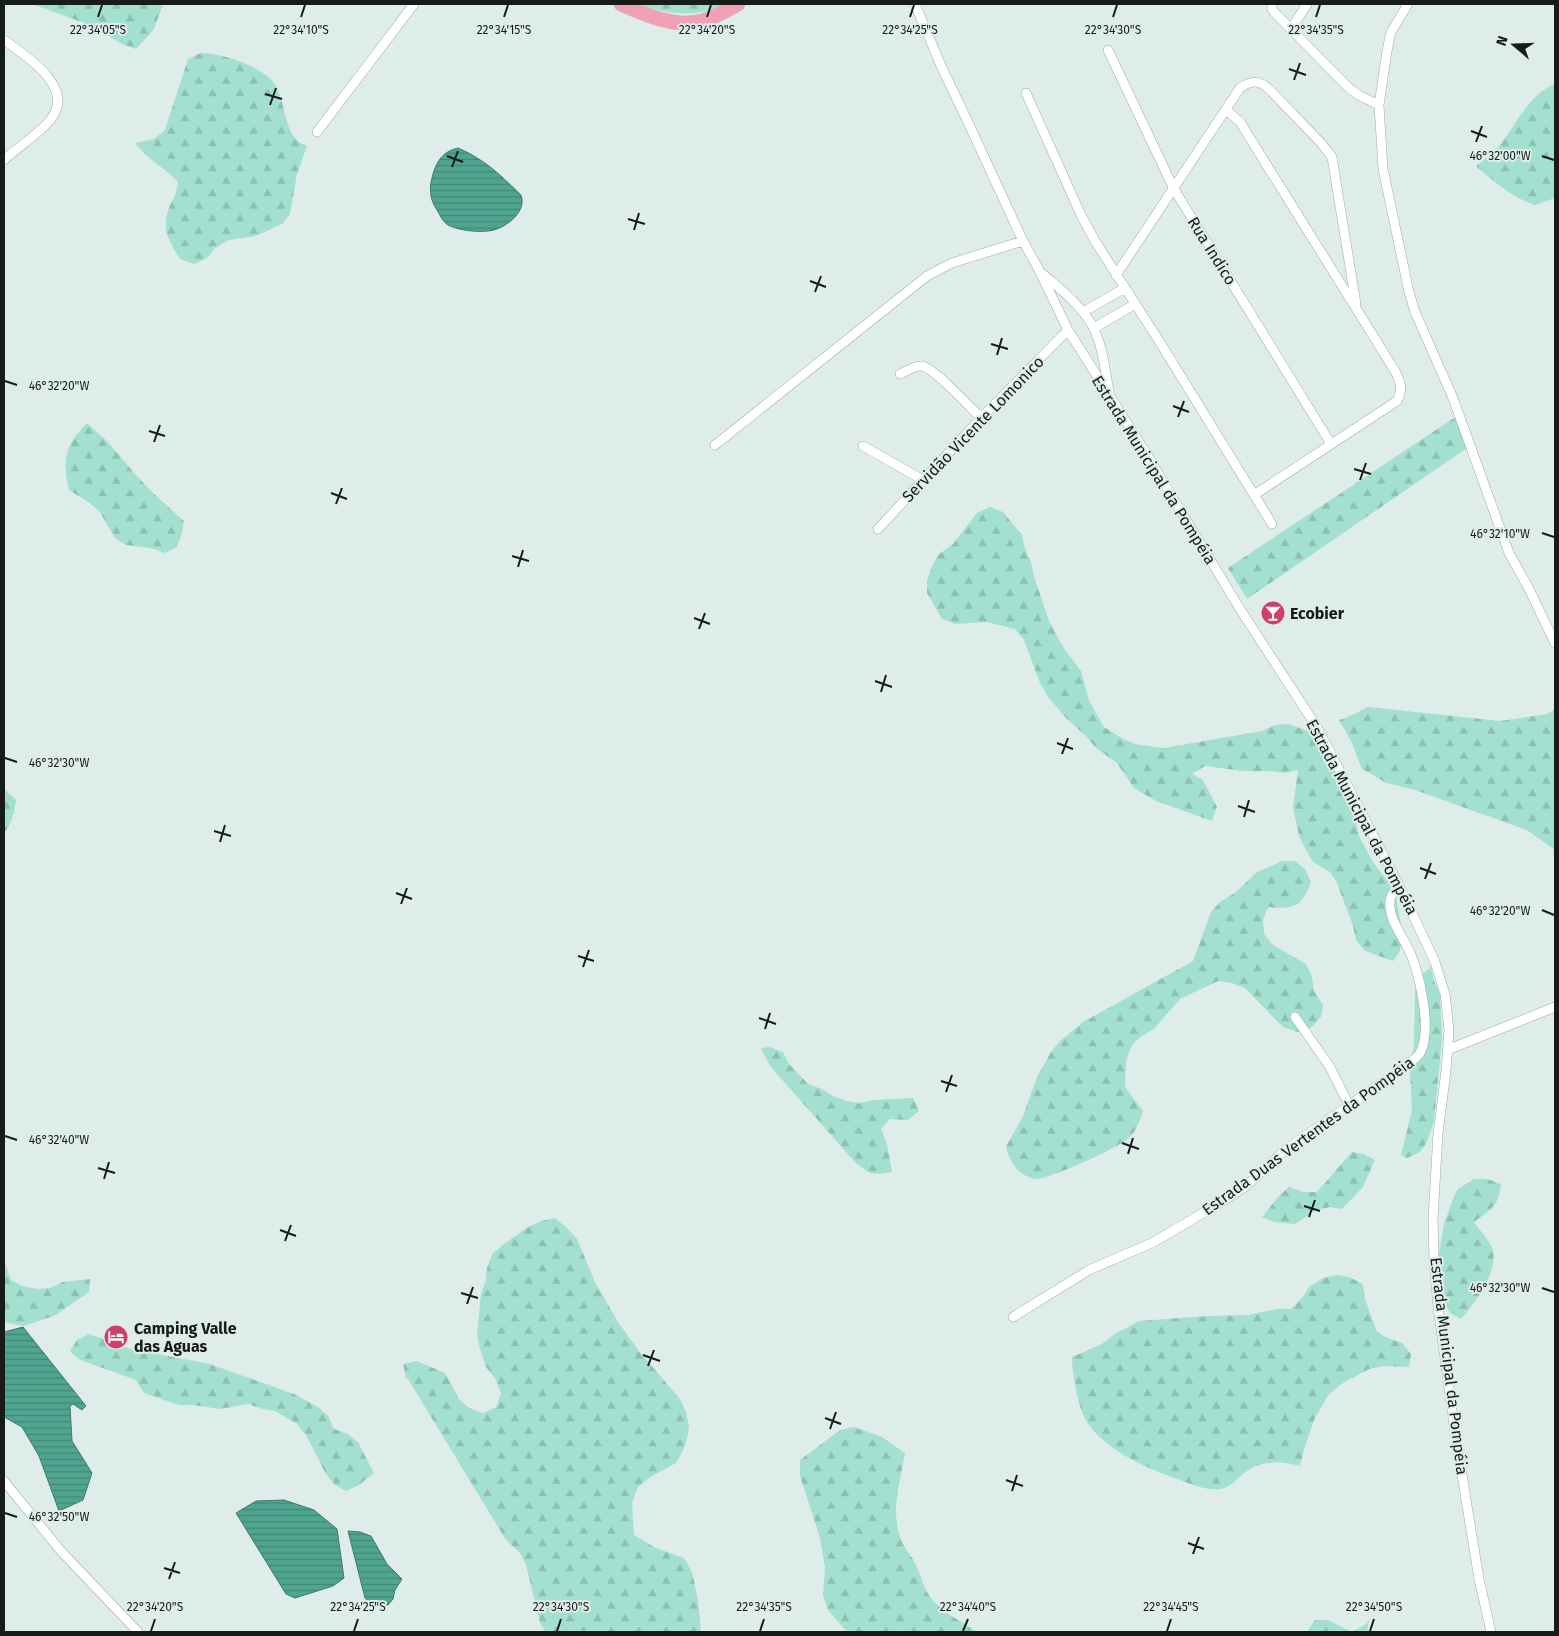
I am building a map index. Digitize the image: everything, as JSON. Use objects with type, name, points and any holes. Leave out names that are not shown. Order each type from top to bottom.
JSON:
[{"type":"main road","points":[[621,4],[646,15],[685,22],[702,21],[738,4]]},
{"type":"street","points":[[317,132],[414,4]]},
{"type":"street","name":"Estrada Municipal da Pompéia","points":[[915,4],[942,68],[1023,241],[1068,330],[1144,450],[1240,609],[1318,729],[1399,885],[1435,962],[1445,994],[1449,1030],[1438,1133],[1433,1219],[1434,1260],[1438,1307],[1457,1442],[1479,1579],[1491,1632]]},
{"type":"street","points":[[1272,4],[1274,12],[1350,89],[1379,105]]},
{"type":"street","points":[[1291,29],[1307,4]]},
{"type":"street","points":[[1408,4],[1391,32],[1379,105],[1383,169],[1409,292],[1415,312],[1453,398],[1509,553],[1555,643]]},
{"type":"street","points":[[4,40],[49,76],[56,88],[57,109],[50,120],[4,160]]},
{"type":"street","name":"Rua Indico","points":[[1108,50],[1174,189],[1332,444]]},
{"type":"street","points":[[1116,275],[1240,88],[1254,82],[1264,84],[1328,150],[1335,167],[1357,310]]},
{"type":"street","points":[[1026,93],[1095,241],[1272,524]]},
{"type":"street","points":[[1226,110],[1240,122],[1400,379],[1401,388],[1400,396],[1397,400],[1254,494]]},
{"type":"street","points":[[715,445],[927,276],[952,263],[1023,241]]},
{"type":"street","points":[[1039,270],[1083,312],[1094,328],[1111,399]]},
{"type":"street","points":[[1083,312],[1125,288]]},
{"type":"street","points":[[1094,328],[1135,304]]},
{"type":"street","name":"Servidão Vicente Lomonico","points":[[878,529],[981,418],[1068,330]]},
{"type":"street","points":[[900,374],[916,366],[927,368],[981,418]]},
{"type":"street","points":[[863,446],[923,480]]},
{"type":"street","name":"Estrada Duas Vertentes da Pompéia","points":[[1013,1317],[1089,1270],[1152,1243],[1213,1208],[1245,1187],[1285,1150],[1406,1066],[1419,1054],[1425,1040],[1424,1013],[1419,982],[1409,950],[1394,920],[1389,902],[1390,896],[1399,885]]},
{"type":"street","points":[[1447,1050],[1555,1007]]},
{"type":"street","points":[[1294,1017],[1330,1067],[1349,1105]]},
{"type":"street","points":[[4,1481],[60,1550],[138,1632]]},
{"type":"green space","points":[[32,4],[163,4],[154,29],[136,49],[122,44],[87,24]]},
{"type":"green space","points":[[640,4],[729,4],[696,13],[673,13]]},
{"type":"green space","points":[[201,53],[220,55],[242,62],[270,79],[279,92],[287,122],[293,135],[299,142],[307,146],[297,174],[290,214],[282,224],[256,236],[229,240],[215,248],[207,258],[194,264],[180,259],[167,235],[167,215],[176,193],[178,182],[135,143],[154,139],[165,130],[188,59]]},
{"type":"green space","points":[[1555,84],[1555,198],[1535,205],[1511,193],[1476,166],[1499,146],[1530,102]]},
{"type":"green space","points":[[1457,416],[1467,448],[1247,599],[1228,568]]},
{"type":"green space","points":[[87,423],[107,441],[154,494],[184,521],[177,547],[165,553],[151,548],[126,545],[115,538],[100,512],[90,503],[69,490],[66,470],[67,454],[74,439]]},
{"type":"green space","points":[[990,507],[1003,512],[1022,535],[1049,621],[1063,647],[1081,671],[1089,701],[1104,727],[1125,740],[1139,745],[1164,748],[1262,731],[1275,725],[1289,724],[1316,734],[1353,795],[1353,808],[1359,836],[1373,862],[1395,891],[1402,938],[1400,951],[1393,961],[1365,951],[1356,940],[1353,926],[1337,883],[1330,872],[1313,862],[1299,836],[1293,807],[1298,770],[1284,773],[1243,771],[1205,766],[1192,774],[1203,780],[1217,807],[1212,821],[1156,801],[1134,788],[1117,763],[1096,748],[1048,697],[1040,683],[1024,640],[1015,629],[986,622],[956,624],[942,619],[927,593],[927,580],[932,566],[938,555],[953,544],[977,513]]},
{"type":"green space","points":[[1368,707],[1500,721],[1547,714],[1555,709],[1555,850],[1527,830],[1415,790],[1386,783],[1362,769],[1351,741],[1339,720]]},
{"type":"green space","points":[[4,789],[16,800],[11,822],[4,833]]},
{"type":"green space","points":[[1282,861],[1295,861],[1305,869],[1311,882],[1308,890],[1296,905],[1284,908],[1268,907],[1263,920],[1264,934],[1273,945],[1306,964],[1312,977],[1314,991],[1323,1005],[1321,1017],[1312,1027],[1297,1032],[1283,1027],[1245,988],[1218,981],[1180,999],[1154,1029],[1140,1037],[1131,1047],[1126,1061],[1125,1087],[1143,1111],[1137,1127],[1131,1136],[1101,1154],[1043,1178],[1030,1178],[1020,1172],[1010,1158],[1006,1147],[1023,1116],[1037,1077],[1059,1042],[1083,1022],[1193,961],[1211,912],[1220,902],[1236,892],[1256,873]]},
{"type":"green space","points":[[1431,967],[1434,981],[1440,994],[1442,1039],[1434,1121],[1427,1142],[1420,1152],[1407,1158],[1401,1155],[1412,1110],[1410,1070],[1414,1043],[1415,990],[1420,976]]},
{"type":"green space","points":[[769,1047],[783,1052],[789,1064],[808,1084],[847,1101],[859,1103],[873,1100],[913,1098],[919,1111],[908,1120],[890,1119],[881,1129],[887,1144],[892,1172],[871,1173],[854,1161],[770,1066],[761,1048]]},
{"type":"green space","points":[[1352,1152],[1364,1154],[1375,1160],[1363,1187],[1342,1209],[1330,1207],[1316,1210],[1295,1224],[1274,1222],[1262,1217],[1289,1187],[1303,1192],[1317,1192]]},
{"type":"green space","points":[[1474,1179],[1487,1179],[1501,1184],[1496,1203],[1474,1222],[1492,1248],[1494,1260],[1484,1288],[1461,1319],[1450,1313],[1442,1297],[1439,1254],[1444,1224],[1455,1194],[1458,1189]]},
{"type":"green space","points":[[555,1218],[577,1239],[595,1282],[618,1322],[639,1351],[680,1399],[686,1412],[689,1426],[687,1439],[676,1463],[649,1478],[638,1487],[632,1503],[634,1535],[656,1548],[684,1558],[692,1572],[698,1600],[701,1632],[546,1632],[540,1623],[526,1565],[520,1553],[506,1540],[406,1378],[403,1364],[417,1361],[445,1373],[459,1399],[469,1408],[483,1413],[496,1407],[501,1393],[495,1378],[486,1367],[477,1335],[481,1294],[486,1280],[487,1268],[492,1254],[504,1244],[528,1227],[541,1221]]},
{"type":"green space","points":[[4,1260],[11,1280],[22,1286],[37,1289],[50,1288],[63,1282],[90,1279],[89,1292],[54,1316],[23,1326],[4,1322]]},
{"type":"green space","points":[[1337,1275],[1349,1277],[1363,1284],[1365,1299],[1377,1332],[1402,1343],[1411,1354],[1409,1367],[1384,1366],[1369,1369],[1343,1383],[1329,1394],[1315,1418],[1300,1466],[1285,1463],[1263,1464],[1249,1469],[1228,1487],[1221,1489],[1203,1488],[1137,1462],[1102,1439],[1086,1420],[1080,1407],[1073,1374],[1072,1357],[1102,1344],[1113,1335],[1139,1321],[1249,1315],[1277,1309],[1291,1309],[1303,1297],[1309,1287],[1323,1278]]},
{"type":"green space","points":[[89,1334],[131,1349],[210,1364],[294,1394],[318,1407],[328,1416],[334,1429],[348,1434],[360,1444],[374,1473],[359,1485],[346,1491],[335,1485],[326,1474],[306,1435],[297,1424],[275,1411],[248,1404],[220,1409],[179,1405],[144,1393],[136,1380],[80,1360],[70,1351],[77,1340]]},
{"type":"green space","points":[[854,1427],[882,1437],[905,1453],[896,1508],[896,1518],[901,1540],[915,1563],[925,1589],[932,1599],[943,1610],[977,1632],[847,1632],[828,1610],[823,1595],[825,1567],[820,1538],[800,1476],[800,1460],[840,1430]]},
{"type":"green space","points":[[1315,1620],[1328,1620],[1352,1632],[1307,1632]]},
{"type":"green space","points":[[1369,1621],[1367,1632],[1352,1632],[1366,1624]]},
{"type":"shaded area","points":[[458,148],[485,163],[521,195],[522,201],[519,212],[505,225],[489,231],[458,229],[446,224],[434,206],[430,188],[437,164],[449,151]]},
{"type":"shaded area","points":[[23,1327],[86,1406],[82,1410],[73,1404],[70,1406],[72,1441],[92,1473],[83,1500],[59,1511],[39,1456],[22,1427],[4,1417],[4,1332]]},
{"type":"shaded area","points":[[284,1500],[314,1510],[337,1529],[344,1578],[333,1586],[295,1598],[286,1594],[236,1513],[256,1501]]},
{"type":"shaded area","points":[[348,1531],[360,1532],[371,1536],[387,1564],[402,1579],[395,1590],[393,1599],[388,1605],[375,1606],[365,1598]]},
{"type":"place","name":"Ecobier","points":[[1273,613]]},
{"type":"place","name":"Camping Valle das Aguas","points":[[116,1337]]}]
